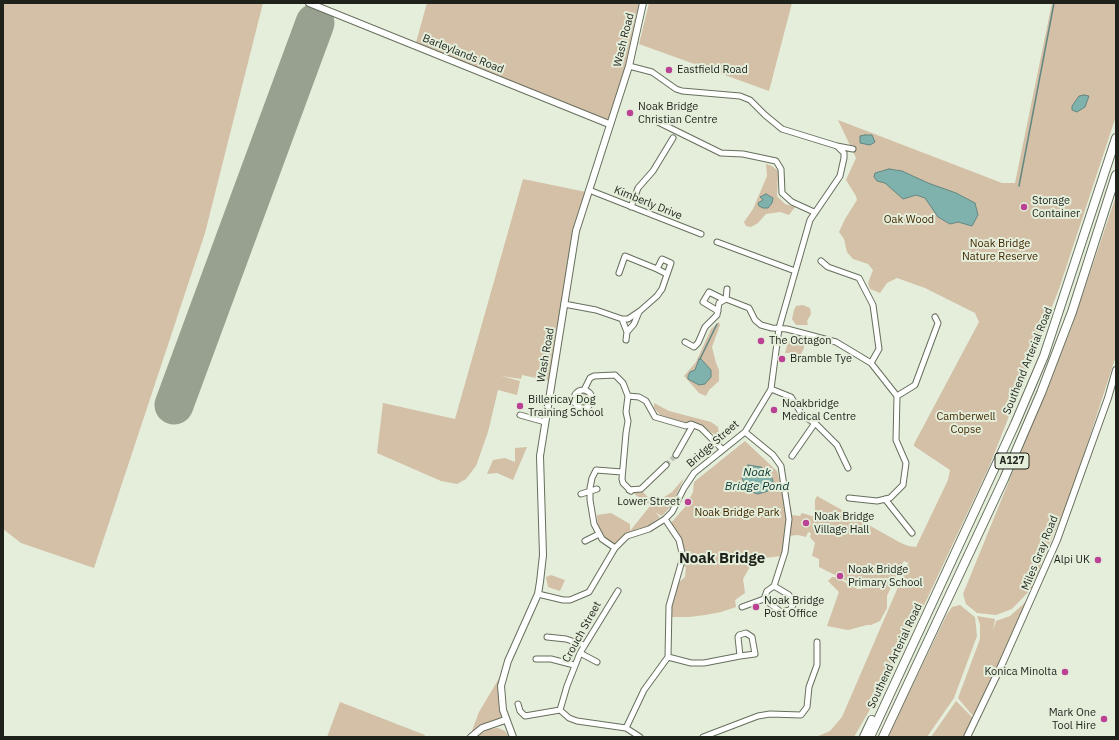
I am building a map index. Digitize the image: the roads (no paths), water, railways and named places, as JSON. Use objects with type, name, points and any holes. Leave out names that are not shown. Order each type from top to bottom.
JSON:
[{"type":"highway","name":"Southend Arterial Road","points":[[870,737],[1015,424],[1044,356],[1116,138]]},
{"type":"highway","name":"Southend Arterial Road","points":[[882,737],[1004,479],[1041,392],[1072,312],[1116,174]]},
{"type":"highway","points":[[864,737],[883,697],[912,646]]},
{"type":"street","name":"Barleylands Road","points":[[309,3],[609,124]]},
{"type":"street","name":"Wash Road","points":[[513,737],[505,720],[501,694],[505,670],[538,594],[543,555],[540,456],[576,231],[609,124],[629,66],[643,3]]},
{"type":"street","points":[[629,66],[652,72],[676,89],[682,91],[740,96],[750,100],[782,129],[853,149]]},
{"type":"street","points":[[658,122],[686,134],[721,153],[743,154],[776,162],[781,169],[782,193],[792,202],[814,212]]},
{"type":"street","points":[[630,207],[644,176],[653,171],[673,138]]},
{"type":"street","name":"Bridge Street","points":[[538,594],[563,600],[570,600],[589,592],[615,548],[627,536],[657,525],[665,519],[672,512],[684,488],[694,473],[745,432],[771,389],[779,328],[810,220],[814,212],[840,176],[844,153],[835,145]]},
{"type":"street","name":"Kimberly Drive","points":[[589,190],[701,234]]},
{"type":"street","points":[[717,242],[795,271]]},
{"type":"street","points":[[619,273],[625,256],[667,274]]},
{"type":"street","points":[[564,304],[596,310],[622,319],[633,317],[657,296],[671,263],[662,259],[657,270]]},
{"type":"street","points":[[821,261],[828,267],[859,278],[873,305],[879,350],[871,363]]},
{"type":"street","points":[[685,342],[694,347],[701,337],[705,327],[717,315],[719,302],[724,299],[727,289]]},
{"type":"street","points":[[718,311],[703,302],[710,292],[749,308],[755,320],[761,325],[787,329],[836,342],[871,363],[897,396],[896,440],[906,462],[903,485],[890,498],[885,500],[878,501],[849,498]]},
{"type":"street","points":[[627,332],[634,324],[640,311]]},
{"type":"street","points":[[897,396],[915,385],[938,323],[935,317]]},
{"type":"street","points":[[622,319],[627,332],[626,340]]},
{"type":"street","name":"Miles Gray Road","points":[[967,737],[1008,651],[1057,540],[1106,404],[1116,370]]},
{"type":"street","points":[[584,390],[590,378],[594,376],[615,375],[623,383],[628,396],[626,412],[628,421],[622,472],[623,483],[630,491],[641,489],[666,465]]},
{"type":"street","points":[[771,389],[791,396],[804,416],[815,423],[837,445],[848,468]]},
{"type":"street","points":[[628,396],[639,397],[646,401],[655,417],[686,426],[693,425],[706,431],[722,449]]},
{"type":"street","points":[[520,415],[545,422]]},
{"type":"street","points":[[792,456],[815,423]]},
{"type":"street","points":[[676,455],[693,425]]},
{"type":"street","points":[[742,607],[764,599],[767,591],[774,586],[785,552],[789,530],[789,518],[781,466],[773,455],[745,432]]},
{"type":"street","points":[[615,548],[598,534],[594,524],[590,491],[592,478],[596,470],[622,472]]},
{"type":"street","points":[[581,494],[597,489]]},
{"type":"street","points":[[885,500],[912,533]]},
{"type":"street","points":[[626,728],[644,690],[668,657],[670,601],[683,557],[679,540],[665,519]]},
{"type":"street","points":[[585,541],[598,534]]},
{"type":"street","points":[[764,599],[781,612],[790,610],[793,605],[789,595],[774,586]]},
{"type":"street","name":"Crouch Street","points":[[560,710],[574,666],[580,653],[618,591]]},
{"type":"street","points":[[668,657],[691,663],[704,663],[755,654],[752,637],[746,633],[739,635],[738,637],[740,656]]},
{"type":"street","points":[[547,636],[566,639],[584,645]]},
{"type":"street","points":[[703,737],[758,716],[770,714],[801,715],[807,707],[810,687],[816,665],[817,642]]},
{"type":"street","points":[[580,653],[597,662]]},
{"type":"street","points":[[536,659],[551,659],[574,666]]},
{"type":"street","points":[[518,704],[520,711],[525,716],[560,710],[569,718],[577,721],[626,728],[640,737]]},
{"type":"street","points":[[471,737],[482,728],[505,720]]},
{"type":"water","points":[[1079,96],[1089,96],[1085,107],[1077,112],[1072,110],[1072,106]]},
{"type":"water","points":[[872,135],[875,142],[870,145],[860,143],[860,136]]},
{"type":"water","points":[[889,169],[902,171],[928,183],[956,193],[975,203],[978,215],[972,226],[958,222],[950,224],[938,217],[925,198],[916,195],[903,199],[885,183],[877,181],[874,177],[875,173]]},
{"type":"water","points":[[766,194],[773,198],[772,203],[768,208],[763,208],[759,206],[758,203],[763,200],[760,197]]},
{"type":"water","points":[[699,359],[701,359],[711,370],[711,377],[705,384],[699,385],[688,379],[688,376],[690,372],[695,370]]},
{"type":"water","name":"Noak Bridge Pond","points":[[748,465],[761,467],[771,475],[774,485],[768,491],[758,494],[748,491],[742,478]]},
{"type":"waterway","points":[[1019,186],[1054,3]]},
{"type":"waterway","points":[[700,359],[717,324]]},
{"type":"tunnel","points":[[666,465],[676,455]]},
{"type":"place","name":"Eastfield Road","points":[[669,70]]},
{"type":"place","name":"Noak Bridge Christian Centre","points":[[630,113]]},
{"type":"place","name":"Storage Container","points":[[1024,207]]},
{"type":"place","name":"The Octagon","points":[[761,341]]},
{"type":"place","name":"Bramble Tye","points":[[782,359]]},
{"type":"place","name":"Billericay Dog Training School","points":[[520,406]]},
{"type":"place","name":"Noakbridge Medical Centre","points":[[774,410]]},
{"type":"place","name":"Lower Street","points":[[688,502]]},
{"type":"place","name":"Noak Bridge Village Hall","points":[[806,523]]},
{"type":"place","name":"Alpi UK","points":[[1098,560]]},
{"type":"place","name":"Noak Bridge Primary School","points":[[840,576]]},
{"type":"place","name":"Noak Bridge Post Office","points":[[756,607]]},
{"type":"place","name":"Konica Minolta","points":[[1065,672]]},
{"type":"place","name":"Mark One Tool Hire","points":[[1104,719]]},
{"type":"district","name":"Noak Bridge","points":[[722,559]]},
{"type":"park label","name":"Oak Wood","points":[[909,220]]},
{"type":"park label","name":"Noak Bridge Nature Reserve","points":[[1000,250]]},
{"type":"park label","name":"Camberwell Copse","points":[[966,423]]},
{"type":"park label","name":"Noak Bridge Park","points":[[737,513]]}]
